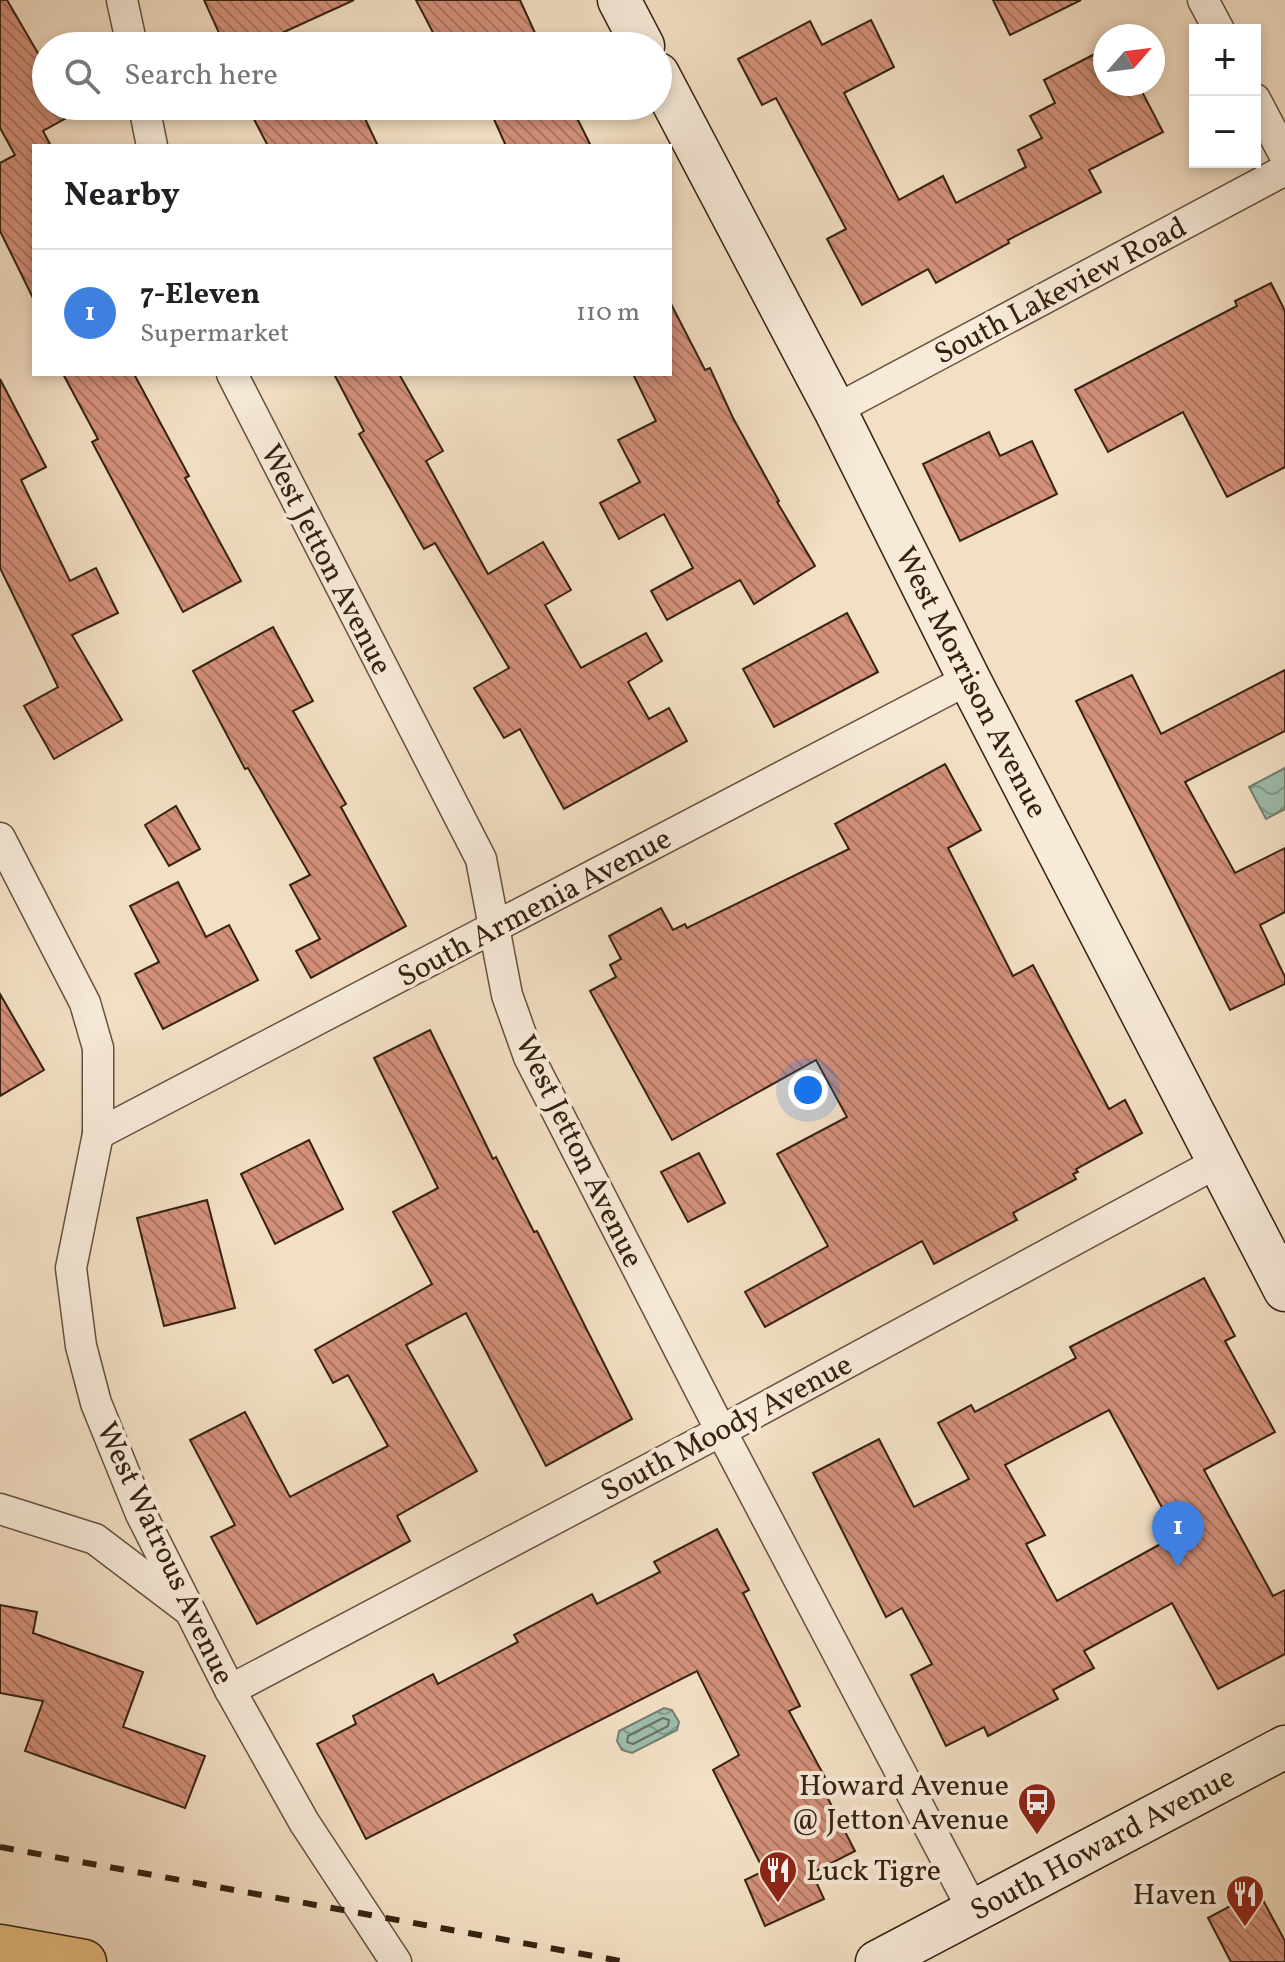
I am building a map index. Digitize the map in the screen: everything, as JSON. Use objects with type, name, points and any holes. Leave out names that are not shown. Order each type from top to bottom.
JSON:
[{"type":"highway","points":[[0,1947],[84,1962]]},
{"type":"street","points":[[122,0],[129,32]]},
{"type":"street","points":[[619,0],[636,32]]},
{"type":"street","points":[[1203,0],[1216,24]]},
{"type":"street","name":"West Morrison Avenue","points":[[672,101],[835,410],[969,679],[1285,1290]]},
{"type":"street","points":[[1261,110],[1285,156]]},
{"type":"street","points":[[147,120],[152,144]]},
{"type":"street","name":"South Lakeview Road","points":[[835,410],[1285,170]]},
{"type":"street","name":"West Jetton Avenue","points":[[233,376],[481,859],[507,995],[529,1057],[974,1912]]},
{"type":"street","name":"South Armenia Avenue","points":[[98,1134],[969,679]]},
{"type":"street","name":"West Watrous Avenue","points":[[0,838],[85,1003],[98,1048],[98,1134],[71,1268],[81,1346],[96,1403],[141,1514],[230,1690],[304,1822],[396,1962]]},
{"type":"street","name":"South Moody Avenue","points":[[230,1690],[721,1431],[1220,1161]]},
{"type":"street","points":[[0,1509],[95,1539],[194,1614]]},
{"type":"street","name":"South Howard Avenue","points":[[877,1962],[1285,1747]]},
{"type":"water","points":[[1285,768],[1285,809],[1266,819],[1249,787]]},
{"type":"water","points":[[664,1708],[672,1710],[679,1722],[677,1730],[632,1753],[622,1750],[617,1741],[619,1731]]},
{"type":"building","points":[[0,0],[7,0],[32,43],[32,120],[63,120],[43,131],[50,144],[32,144],[32,296],[0,231],[0,163],[15,155],[0,128]]},
{"type":"building","points":[[204,0],[354,0],[284,32],[219,32]]},
{"type":"building","points":[[416,0],[520,0],[535,32],[433,32]]},
{"type":"building","points":[[993,0],[1081,0],[1010,35]]},
{"type":"building","points":[[871,20],[894,67],[844,93],[899,200],[943,176],[956,203],[1026,167],[1018,150],[1042,138],[1030,116],[1055,103],[1044,80],[1093,55],[1093,96],[1144,96],[1163,132],[1089,170],[1101,192],[1008,240],[1009,243],[936,283],[928,269],[862,305],[827,239],[846,229],[776,98],[762,105],[738,59],[810,21],[822,45]]},
{"type":"building","points":[[254,120],[366,120],[377,144],[267,144]]},
{"type":"building","points":[[494,120],[578,120],[590,144],[505,144]]},
{"type":"building","points":[[1271,283],[1285,311],[1285,467],[1227,497],[1183,412],[1108,452],[1075,390],[1237,306],[1235,301]]},
{"type":"building","points":[[672,306],[705,370],[710,368],[777,502],[815,566],[754,604],[740,580],[667,620],[651,591],[693,568],[664,514],[619,539],[600,503],[640,482],[618,440],[656,421],[634,376],[672,376]]},
{"type":"building","points":[[64,376],[135,376],[189,476],[185,478],[241,581],[183,612],[92,442],[98,439]]},
{"type":"building","points":[[335,376],[400,376],[443,451],[426,461],[488,574],[543,542],[571,590],[545,605],[581,668],[646,633],[662,661],[628,682],[649,719],[669,708],[687,741],[564,809],[520,729],[504,738],[474,688],[509,668],[435,543],[424,549],[359,434],[364,431]]},
{"type":"building","points":[[0,379],[46,467],[21,480],[70,581],[96,568],[118,613],[72,635],[122,720],[54,759],[24,706],[58,687],[0,568]]},
{"type":"building","points":[[989,432],[1000,456],[1032,441],[1057,494],[960,541],[923,464]]},
{"type":"building","points":[[847,613],[878,672],[774,727],[743,669]]},
{"type":"building","points":[[273,627],[313,701],[293,711],[346,804],[341,807],[406,926],[311,978],[296,951],[320,939],[290,885],[310,875],[248,768],[245,769],[193,671]]},
{"type":"building","points":[[1285,670],[1285,731],[1185,782],[1235,873],[1285,848],[1285,912],[1260,925],[1285,977],[1285,984],[1230,1010],[1076,701],[1132,675],[1161,734]]},
{"type":"building","points":[[945,764],[981,830],[948,848],[1013,976],[1033,965],[1109,1109],[1125,1100],[1142,1133],[1076,1169],[1078,1172],[1073,1174],[1076,1179],[1013,1213],[1017,1220],[934,1264],[922,1241],[765,1327],[745,1292],[828,1246],[777,1154],[847,1117],[816,1060],[672,1140],[590,991],[616,977],[610,965],[621,959],[609,936],[661,908],[673,930],[685,924],[687,928],[849,849],[835,824]]},
{"type":"building","points":[[176,806],[200,849],[169,866],[145,825]]},
{"type":"building","points":[[178,882],[206,937],[229,925],[258,980],[163,1029],[135,974],[159,962],[130,906]]},
{"type":"building","points":[[0,994],[44,1070],[0,1096]]},
{"type":"building","points":[[430,1030],[493,1159],[496,1157],[534,1232],[537,1231],[632,1419],[546,1466],[466,1313],[406,1345],[477,1471],[397,1516],[410,1541],[257,1624],[211,1537],[235,1525],[190,1440],[245,1412],[290,1497],[388,1446],[348,1375],[333,1383],[315,1350],[432,1284],[393,1212],[438,1188],[374,1058]]},
{"type":"building","points":[[309,1140],[343,1209],[275,1244],[241,1174]]},
{"type":"building","points":[[699,1153],[725,1203],[688,1222],[661,1172]]},
{"type":"building","points":[[207,1200],[235,1308],[164,1326],[137,1218]]},
{"type":"building","points":[[1204,1278],[1235,1336],[1225,1341],[1275,1432],[1204,1470],[1273,1596],[1285,1590],[1285,1654],[1218,1689],[1172,1603],[1084,1651],[1094,1668],[1053,1690],[1058,1699],[988,1736],[984,1727],[946,1746],[911,1675],[932,1664],[902,1608],[886,1617],[813,1473],[879,1439],[914,1507],[969,1479],[938,1423],[971,1405],[975,1412],[1076,1358],[1070,1347]],"holes":[[[1109,1410],[1177,1535],[1057,1601],[1026,1544],[1045,1535],[1005,1465]]]},
{"type":"building","points":[[717,1529],[749,1590],[743,1593],[800,1706],[789,1711],[828,1783],[822,1787],[855,1851],[812,1873],[824,1899],[765,1926],[745,1880],[764,1871],[713,1770],[739,1755],[697,1671],[366,1839],[317,1744],[356,1724],[353,1716],[433,1674],[438,1684],[518,1642],[514,1635],[592,1594],[597,1604],[660,1572],[654,1562]]},
{"type":"building","points":[[0,1605],[37,1612],[33,1633],[143,1672],[123,1727],[205,1756],[185,1808],[25,1751],[43,1701],[0,1693]]},
{"type":"building","name":"Haven","points":[[1258,1891],[1285,1941],[1285,1962],[1231,1962],[1208,1918]]},
{"type":"railway","points":[[0,1847],[626,1962]]},
{"type":"place","name":"7-Eleven","points":[[1178,1567]]},
{"type":"place","name":"Howard Avenue @ Jetton Avenue","points":[[1037,1836]]},
{"type":"place","name":"Luck Tigre","points":[[778,1904]]},
{"type":"place","name":"Haven","points":[[1245,1928]]}]
